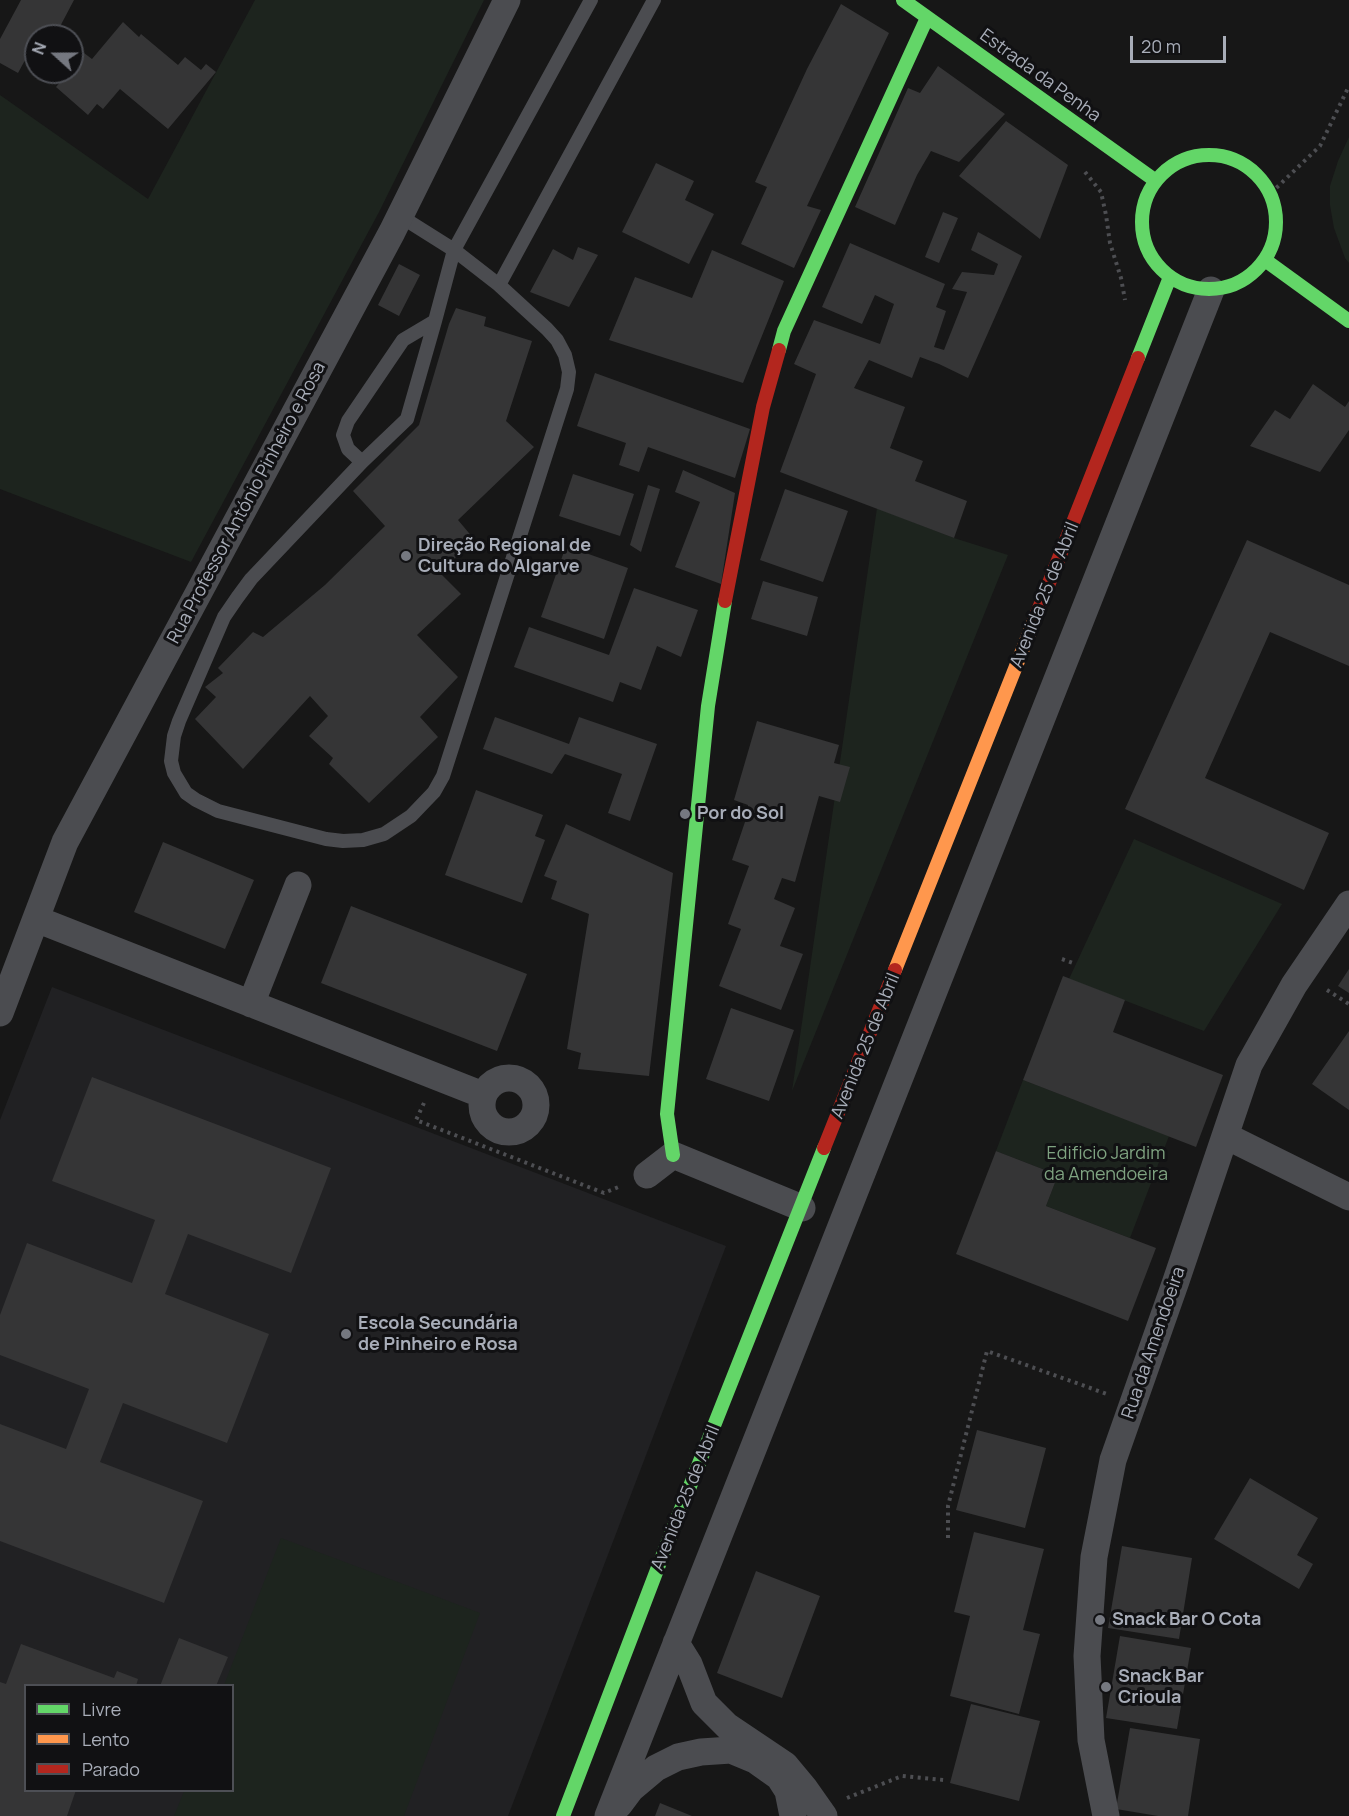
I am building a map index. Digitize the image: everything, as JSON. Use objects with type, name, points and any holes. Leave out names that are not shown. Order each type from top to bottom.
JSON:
[{"type":"street","name":"Rua Professor António Pinheiro e Rosa","points":[[0,1013],[69,834],[400,216],[507,0]]},
{"type":"street","name":"Estrada da Penha","points":[[903,0],[1156,181]]},
{"type":"street","points":[[673,1155],[667,1114],[708,706],[726,594],[763,407],[784,331],[927,18]]},
{"type":"street","points":[[1217,154],[1239,161],[1258,174],[1271,193],[1277,216],[1275,239],[1265,260],[1251,276],[1232,286],[1211,290],[1190,287],[1170,277],[1155,262],[1145,243],[1142,221],[1145,200],[1156,181],[1173,165],[1194,156],[1217,154]]},
{"type":"street","points":[[1265,260],[1349,321]]},
{"type":"street","name":"Avenida 25 de Abril","points":[[563,1816],[660,1562],[1170,277]]},
{"type":"street","points":[[610,1816],[676,1642],[1211,290]]},
{"type":"street","points":[[251,1004],[298,885]]},
{"type":"street","name":"Rua da Amendoeira","points":[[1106,1816],[1090,1740],[1087,1656],[1094,1557],[1113,1460],[1250,1065],[1294,985],[1349,904]]},
{"type":"street","points":[[36,919],[483,1095]]},
{"type":"street","points":[[1226,1136],[1349,1197]]},
{"type":"street","points":[[647,1175],[673,1155]]},
{"type":"street","points":[[673,1155],[802,1208]]},
{"type":"street","points":[[676,1642],[689,1665],[704,1702],[727,1726],[784,1765],[824,1816]]},
{"type":"street","points":[[610,1816],[631,1789],[656,1768],[678,1756],[731,1750],[755,1760],[779,1777],[788,1791],[794,1816]]},
{"type":"street","points":[[794,1816],[805,1789]]},
{"type":"lane","points":[[400,216],[454,250],[500,285],[557,340],[565,355],[569,372],[567,389],[443,776],[434,792],[411,816],[384,834],[363,840],[343,841],[326,839],[218,811],[196,800],[178,783],[171,761],[174,736],[224,617],[251,579],[362,462],[407,419],[454,250],[591,0]]},
{"type":"lane","points":[[500,285],[654,0]]},
{"type":"lane","points":[[362,462],[348,449],[343,435],[348,421],[403,340],[435,321]]},
{"type":"path","points":[[1271,193],[1320,146],[1349,86]]},
{"type":"path","points":[[1062,959],[1076,964]]},
{"type":"path","points":[[435,1077],[416,1120],[604,1193],[647,1175]]},
{"type":"path","points":[[948,1538],[948,1506],[987,1351],[1133,1404]]},
{"type":"path","points":[[844,1799],[902,1776],[944,1780]]},
{"type":"shaded area","name":"Escola Secundária de Pinheiro e Rosa","points":[[52,987],[726,1246],[508,1816],[0,1816],[0,1120]]},
{"type":"green space","points":[[255,0],[484,0],[379,212],[191,562],[0,489],[0,95],[148,199]]},
{"type":"green space","points":[[1349,137],[1349,263],[1334,228],[1330,205],[1330,186]]},
{"type":"green space","points":[[877,508],[954,538],[1008,555],[792,1091]]},
{"type":"green space","points":[[1134,839],[1282,904],[1204,1031],[1069,979]]},
{"type":"green space","name":"Edificio Jardim da Amendoeira","points":[[1023,1080],[1169,1136],[1130,1238],[1046,1206],[1058,1175],[996,1151]]},
{"type":"green space","points":[[281,1538],[480,1613],[404,1816],[174,1816],[184,1792],[234,1792],[234,1684],[224,1684]]},
{"type":"building","points":[[21,0],[74,0],[61,24],[24,24],[24,62],[18,73],[0,63],[0,39]]},
{"type":"building","points":[[841,4],[889,33],[807,206],[821,210],[794,268],[741,244],[767,187],[755,182],[807,69]]},
{"type":"building","points":[[123,22],[139,37],[141,34],[178,65],[185,57],[201,70],[206,64],[216,72],[168,129],[120,89],[103,109],[97,104],[88,115],[56,87],[59,84],[84,84],[84,53],[92,59]]},
{"type":"building","points":[[938,66],[1005,114],[959,162],[931,151],[917,175],[895,225],[855,207],[908,88],[920,93]]},
{"type":"building","points":[[1006,121],[1068,165],[1040,239],[959,176]]},
{"type":"building","points":[[656,163],[694,181],[685,200],[714,214],[689,264],[622,232]]},
{"type":"building","points":[[943,212],[958,218],[939,263],[925,257]]},
{"type":"building","points":[[978,232],[1022,256],[968,378],[920,357],[912,378],[869,360],[854,388],[905,407],[890,448],[923,461],[915,481],[967,501],[954,538],[780,472],[816,374],[794,364],[814,320],[880,344],[894,304],[875,295],[862,324],[822,307],[850,243],[945,284],[936,307],[946,311],[934,347],[944,350],[967,292],[952,289],[962,272],[994,275],[998,264],[971,250]]},
{"type":"building","points":[[578,247],[598,255],[569,307],[530,292],[553,249],[573,260]]},
{"type":"building","points":[[712,250],[784,281],[743,383],[609,340],[635,277],[692,298]]},
{"type":"building","points":[[399,264],[420,275],[399,316],[378,305]]},
{"type":"building","name":"Direção Regional de Cultura do Algarve","points":[[456,308],[486,317],[484,326],[532,341],[506,421],[534,447],[458,520],[474,539],[440,573],[461,594],[417,635],[458,677],[420,717],[438,737],[369,803],[329,764],[333,758],[309,736],[328,716],[310,696],[243,769],[195,719],[216,697],[205,687],[223,673],[218,668],[253,632],[263,637],[325,585],[385,526],[353,491],[419,425],[449,324]]},
{"type":"building","points":[[595,373],[750,429],[735,478],[648,447],[639,472],[619,465],[626,443],[577,426]]},
{"type":"building","points":[[1313,384],[1345,407],[1349,401],[1349,430],[1320,472],[1250,446],[1275,410],[1290,419]]},
{"type":"building","points":[[683,470],[735,493],[721,584],[675,567],[700,502],[675,492]]},
{"type":"building","points":[[573,474],[634,494],[620,536],[559,516]]},
{"type":"building","points":[[648,485],[660,489],[641,552],[630,545]]},
{"type":"building","points":[[785,489],[848,511],[823,582],[760,560]]},
{"type":"building","points":[[1247,540],[1349,585],[1349,666],[1270,632],[1205,778],[1329,833],[1304,890],[1125,809]]},
{"type":"building","points":[[566,546],[628,568],[604,639],[541,617]]},
{"type":"building","points":[[763,581],[818,597],[807,636],[751,619]]},
{"type":"building","points":[[634,588],[698,610],[681,657],[657,646],[641,690],[620,682],[613,702],[514,667],[529,627],[609,655]]},
{"type":"building","points":[[495,717],[569,744],[579,717],[657,744],[630,821],[608,813],[622,774],[565,754],[552,774],[483,749]]},
{"type":"building","points":[[757,721],[839,745],[834,763],[850,767],[840,802],[819,796],[795,882],[782,878],[774,899],[795,908],[780,946],[803,954],[781,1010],[719,986],[741,929],[728,924],[749,866],[732,860],[746,819],[748,805],[734,800]]},
{"type":"building","points":[[476,790],[543,815],[535,836],[545,840],[522,903],[445,875]]},
{"type":"building","points":[[566,824],[673,873],[649,1076],[578,1069],[581,1053],[567,1049],[589,914],[551,899],[557,881],[544,876]]},
{"type":"building","points":[[163,842],[254,880],[225,949],[134,912]]},
{"type":"building","points":[[351,906],[527,974],[497,1051],[321,983]]},
{"type":"building","points":[[1349,969],[1349,993],[1338,986]]},
{"type":"building","points":[[1063,976],[1125,1000],[1113,1032],[1223,1075],[1196,1147],[1023,1080]]},
{"type":"building","points":[[731,1008],[794,1030],[769,1101],[706,1079]]},
{"type":"building","points":[[1349,1031],[1349,1110],[1312,1084]]},
{"type":"building","points":[[92,1077],[331,1168],[291,1273],[188,1234],[165,1294],[269,1334],[227,1443],[123,1403],[100,1462],[203,1501],[164,1603],[0,1541],[0,1424],[66,1449],[89,1389],[0,1355],[0,1315],[27,1243],[132,1283],[155,1220],[52,1181]]},
{"type":"building","points":[[996,1151],[1058,1175],[1046,1206],[1156,1248],[1128,1321],[956,1254]]},
{"type":"building","points":[[977,1430],[1046,1448],[1025,1528],[956,1510]]},
{"type":"building","points":[[1250,1478],[1318,1518],[1297,1555],[1313,1564],[1299,1589],[1214,1539]]},
{"type":"building","points":[[974,1532],[1044,1549],[1023,1630],[1040,1634],[1019,1714],[950,1696],[970,1616],[954,1612]]},
{"type":"building","points":[[1122,1546],[1192,1558],[1179,1639],[1108,1628]]},
{"type":"building","points":[[756,1571],[820,1596],[782,1698],[717,1673]]},
{"type":"building","points":[[1120,1636],[1191,1648],[1177,1729],[1106,1718]]},
{"type":"building","points":[[179,1638],[228,1657],[217,1684],[161,1684]]},
{"type":"building","points":[[21,1644],[114,1678],[117,1671],[138,1679],[137,1684],[24,1684],[24,1792],[75,1792],[67,1816],[0,1816],[0,1682],[6,1684]]},
{"type":"building","points":[[971,1704],[1040,1721],[1019,1801],[950,1783]]},
{"type":"building","points":[[1130,1728],[1200,1739],[1188,1816],[1158,1816],[1116,1809]]},
{"type":"building","points":[[660,1803],[692,1816],[655,1816]]},
{"type":"traffic: fast","points":[[903,0],[1156,181]]},
{"type":"traffic: fast","points":[[779,350],[784,331],[927,18]]},
{"type":"traffic: fast","points":[[1209,155],[1235,160],[1256,175],[1271,196],[1276,222],[1271,248],[1256,269],[1235,284],[1209,289],[1183,284],[1162,269],[1147,248],[1142,222],[1147,196],[1162,175],[1183,160],[1209,155]]},
{"type":"traffic: fast","points":[[1265,260],[1349,321]]},
{"type":"traffic: fast","points":[[1138,358],[1170,277]]},
{"type":"traffic: fast","points":[[673,1155],[667,1114],[708,706],[725,601]]},
{"type":"traffic: fast","points":[[563,1816],[660,1562],[824,1148]]},
{"type":"traffic: slow","points":[[895,970],[1034,621]]},
{"type":"traffic: jam","points":[[725,601],[763,407],[779,350]]},
{"type":"traffic: jam","points":[[1034,621],[1138,358]]},
{"type":"traffic: jam","points":[[824,1148],[895,970]]},
{"type":"place","name":"Direção Regional de Cultura do Algarve","points":[[406,556]]},
{"type":"place","name":"Por do Sol","points":[[685,814]]},
{"type":"place","name":"Escola Secundária de Pinheiro e Rosa","points":[[346,1334]]},
{"type":"place","name":"Snack Bar O Cota","points":[[1100,1620]]},
{"type":"place","name":"Snack Bar Crioula","points":[[1106,1687]]}]
